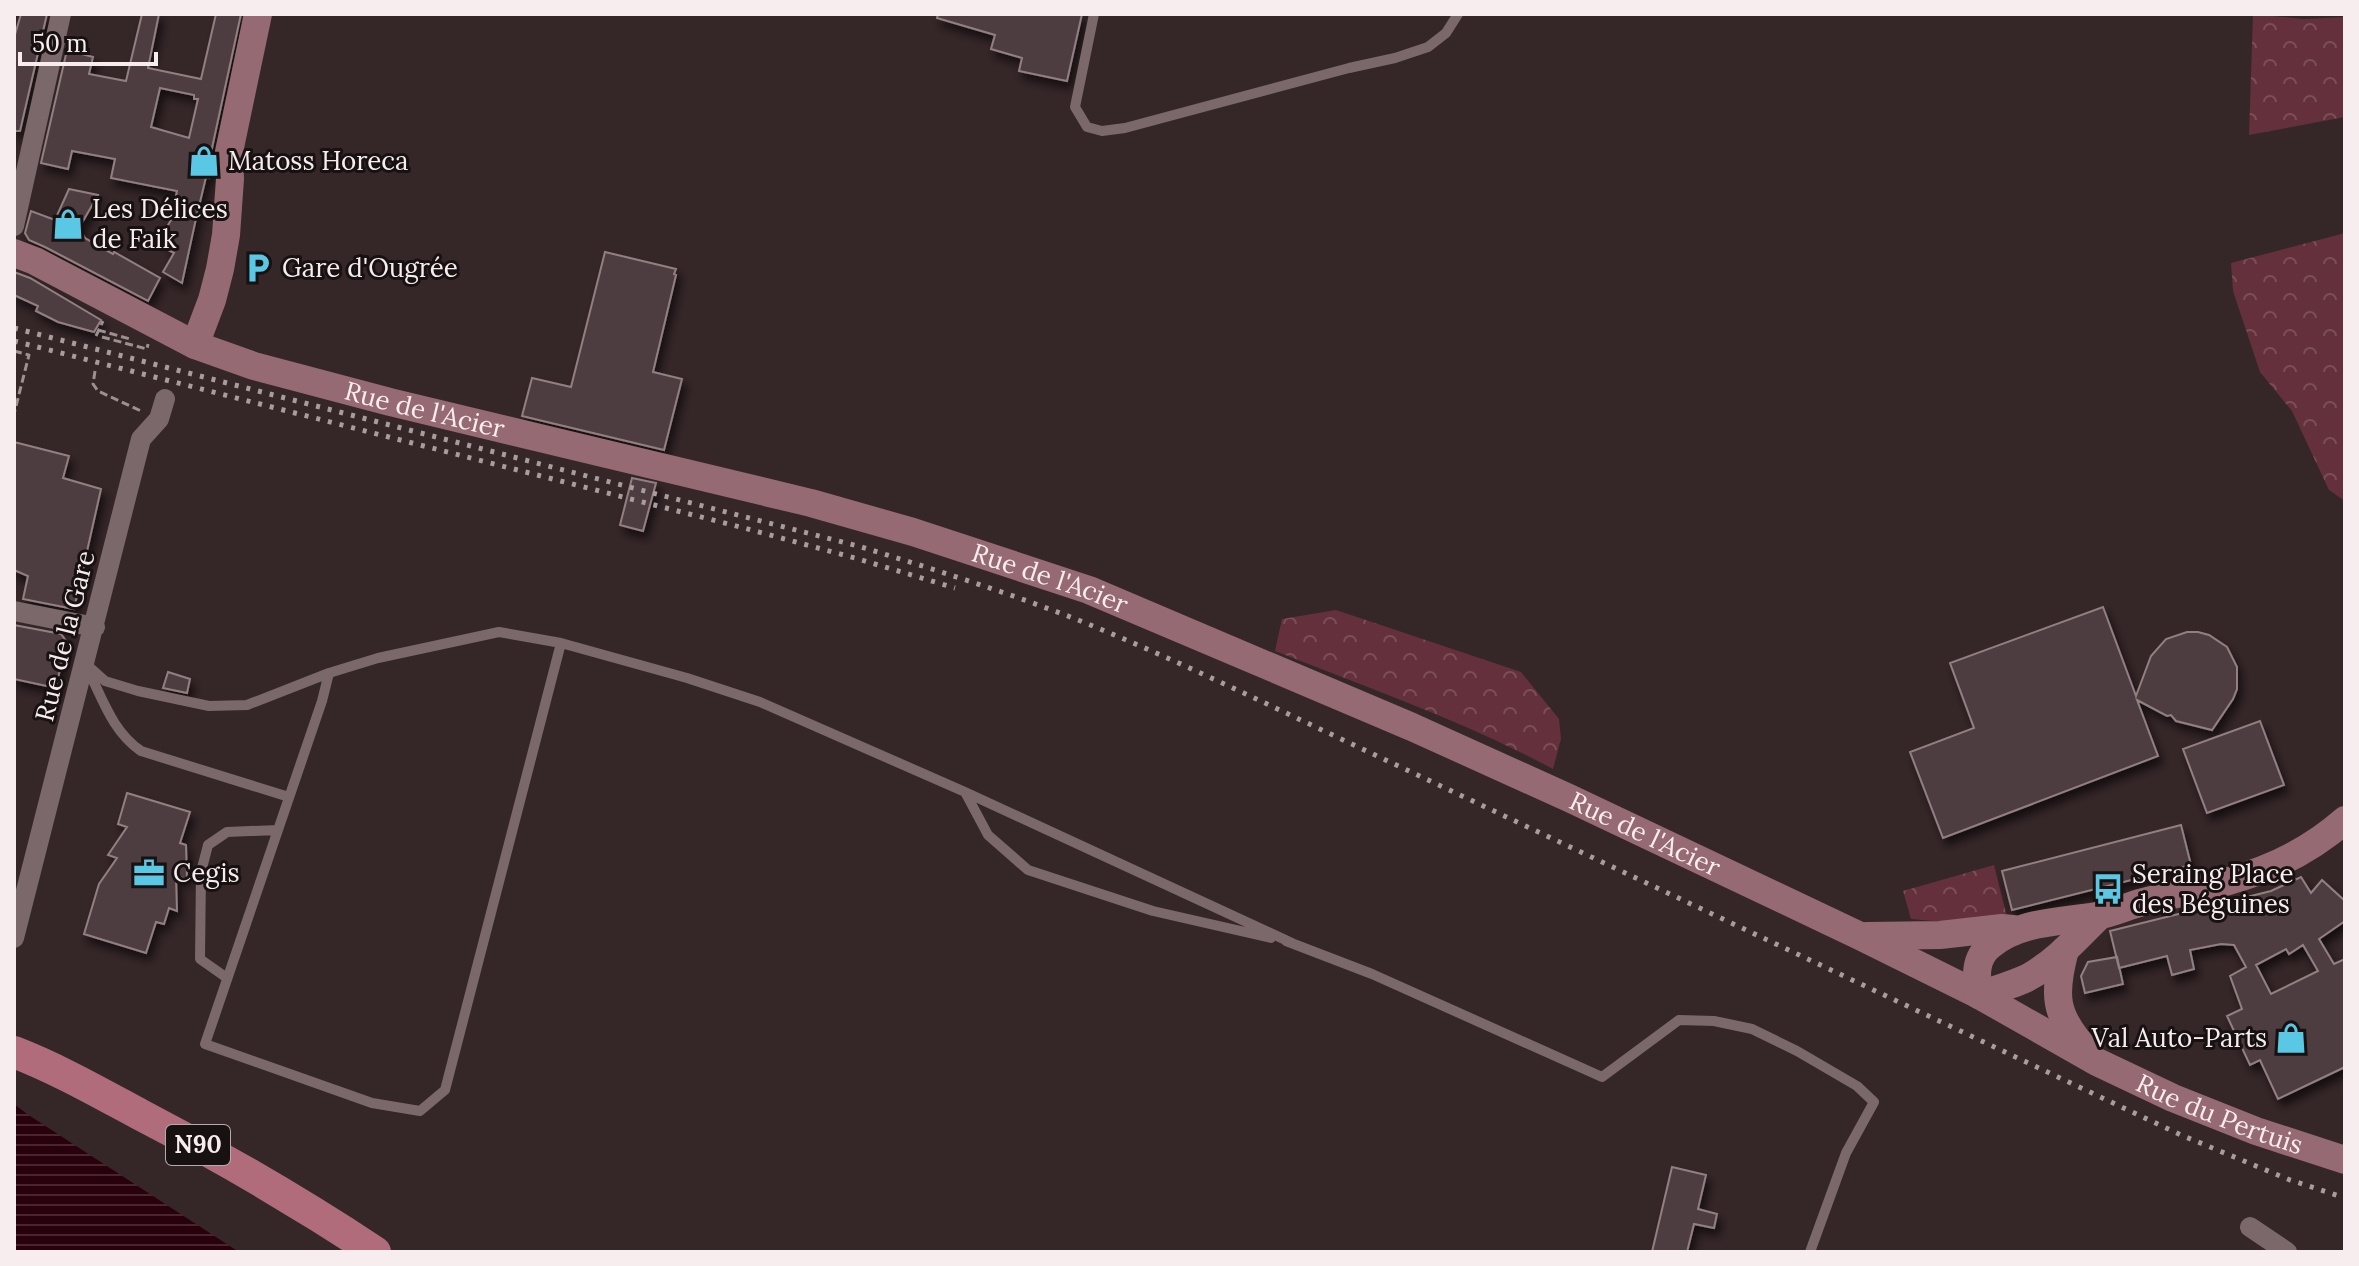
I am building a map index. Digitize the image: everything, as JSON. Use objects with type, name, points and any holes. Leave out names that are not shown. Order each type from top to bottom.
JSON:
[{"type":"main road","points":[[195,345],[220,269],[226,235],[229,152],[258,14]]},
{"type":"main road","name":"Rue de l'Acier","points":[[14,253],[195,345],[254,366],[836,510],[1089,590],[1426,733],[1979,995]]},
{"type":"main road","points":[[1860,936],[1940,935],[2018,929],[2099,916],[2260,872],[2308,848],[2345,820]]},
{"type":"main road","points":[[2018,929],[1991,945],[1979,961],[1976,970],[1979,995],[2027,978],[2065,950],[2099,916]]},
{"type":"main road","points":[[2065,950],[2058,978],[2060,1013],[2071,1032],[2097,1062]]},
{"type":"main road","name":"Rue du Pertuis","points":[[1979,995],[2097,1062],[2212,1114],[2345,1160]]},
{"type":"main road","name":"N90","points":[[14,1052],[223,1158],[375,1252]]},
{"type":"street","points":[[14,226],[61,14]]},
{"type":"street","name":"Rue de la Gare","points":[[14,938],[141,439],[159,419],[165,399]]},
{"type":"street","points":[[14,611],[95,627]]},
{"type":"street","points":[[2250,1227],[2287,1252]]},
{"type":"lane","points":[[1094,14],[1075,107],[1087,127],[1102,131],[1125,128],[1395,58],[1428,47],[1446,33],[1458,14]]},
{"type":"lane","points":[[86,664],[105,681],[138,691],[209,706],[247,705],[329,673],[378,658],[499,632],[561,643],[760,702],[965,792],[1292,943],[1372,974],[1602,1077],[1679,1020],[1714,1021],[1752,1029],[1857,1086],[1874,1102],[1846,1153],[1810,1252]]},
{"type":"lane","points":[[329,673],[205,1044],[372,1103],[420,1111],[445,1090],[561,643]]},
{"type":"lane","points":[[86,664],[118,731],[141,751],[289,797]]},
{"type":"lane","points":[[965,792],[988,835],[1028,870],[1153,911],[1292,943]]},
{"type":"lane","points":[[227,978],[200,959],[201,872],[208,845],[227,832],[278,830]]},
{"type":"path","points":[[96,336],[98,330],[149,344],[147,349],[102,337]]},
{"type":"path","points":[[14,351],[29,355],[14,414]]},
{"type":"path","points":[[95,371],[93,384],[98,391],[159,419]]},
{"type":"green space","points":[[2253,14],[2304,19],[2345,17],[2345,117],[2249,135]]},
{"type":"green space","points":[[2345,233],[2345,501],[2329,490],[2292,411],[2260,372],[2233,291],[2231,263]]},
{"type":"green space","points":[[1336,610],[1521,672],[1559,719],[1561,739],[1553,769],[1450,720],[1275,651],[1282,619]]},
{"type":"green space","points":[[1994,865],[2007,917],[1969,924],[1911,919],[1903,891]]},
{"type":"shaded area","points":[[14,1104],[27,1114],[239,1252],[14,1252]]},
{"type":"building","points":[[21,14],[47,14],[20,131],[14,131],[14,38]]},
{"type":"building","points":[[142,14],[159,14],[148,68],[201,79],[216,14],[241,14],[212,148],[209,178],[206,177],[182,283],[163,272],[174,253],[168,250],[170,242],[160,239],[171,220],[177,191],[111,178],[115,159],[72,151],[68,169],[41,163],[67,50],[93,57],[89,74],[126,81]],"holes":[[[160,88],[194,95],[194,99],[198,99],[189,138],[151,127]]]},
{"type":"building","points":[[938,14],[1082,14],[1067,81],[1019,71],[1022,58],[991,49],[995,35],[937,18]]},
{"type":"building","points":[[69,189],[98,195],[79,228],[85,238],[160,278],[148,301],[29,240],[25,233],[31,211],[55,220]]},
{"type":"building","points":[[605,252],[676,269],[653,372],[682,379],[664,450],[522,416],[532,378],[571,387]]},
{"type":"building","points":[[14,272],[30,278],[101,320],[94,332],[58,322],[36,311],[38,306],[14,295]]},
{"type":"building","points":[[14,442],[69,456],[63,478],[101,489],[74,609],[23,599],[28,576],[14,570]]},
{"type":"building","points":[[632,478],[656,483],[643,531],[620,525]]},
{"type":"building","points":[[2103,607],[2136,696],[2151,656],[2166,639],[2198,632],[2227,647],[2237,667],[2237,689],[2212,730],[2176,721],[2171,715],[2167,716],[2137,700],[2158,756],[1943,838],[1910,752],[1974,728],[1950,663]]},
{"type":"building","points":[[14,625],[61,634],[66,641],[56,688],[14,679]]},
{"type":"building","points":[[168,672],[190,679],[187,693],[163,688]]},
{"type":"building","points":[[2260,721],[2284,785],[2207,813],[2183,749]]},
{"type":"building","name":"Cegis","points":[[127,793],[190,812],[180,843],[186,845],[187,879],[176,876],[177,911],[169,908],[164,924],[156,922],[146,953],[84,934],[99,884],[117,858],[108,855],[127,827],[118,824]]},
{"type":"building","points":[[2181,825],[2191,865],[2012,910],[2002,871]]},
{"type":"building","points":[[2301,877],[2311,893],[2322,880],[2345,901],[2345,921],[2319,939],[2334,964],[2345,959],[2345,1067],[2278,1099],[2260,1060],[2250,1065],[2227,1016],[2242,1009],[2230,976],[2246,967],[2234,945],[2221,944],[2190,950],[2194,969],[2172,975],[2167,956],[2119,968],[2110,931],[2271,891]],"holes":[[[2303,945],[2318,971],[2271,994],[2256,965],[2286,949],[2289,954]]]},
{"type":"building","points":[[2117,957],[2123,984],[2085,993],[2081,976],[2088,962]]},
{"type":"building","points":[[1672,1167],[1706,1175],[1698,1209],[1717,1214],[1714,1228],[1694,1224],[1687,1252],[1652,1252]]},
{"type":"railway","points":[[14,328],[858,546],[1047,608],[1217,681],[2181,1135],[2290,1180],[2345,1198]]},
{"type":"railway","points":[[14,341],[744,528],[955,588]]},
{"type":"place","name":"Matoss Horeca","points":[[204,161]]},
{"type":"place","name":"Les Délices de Faik","points":[[68,224]]},
{"type":"place","name":"Gare d'Ougrée","points":[[258,268]]},
{"type":"place","name":"Cegis","points":[[149,873]]},
{"type":"place","name":"Seraing Place des Béguines","points":[[2108,889]]},
{"type":"place","name":"Val Auto-Parts","points":[[2291,1038]]}]
